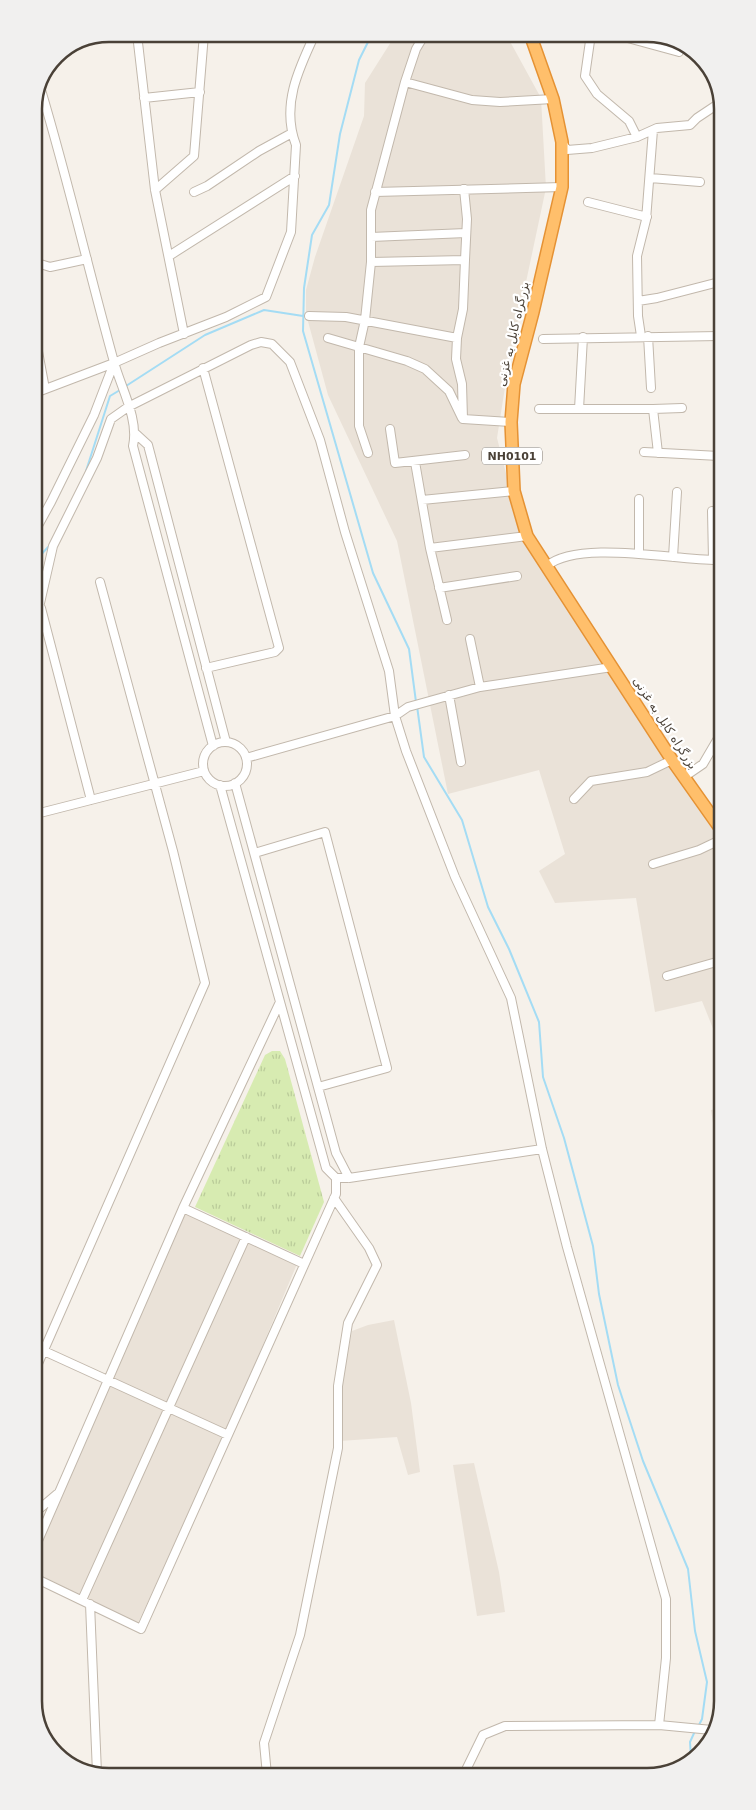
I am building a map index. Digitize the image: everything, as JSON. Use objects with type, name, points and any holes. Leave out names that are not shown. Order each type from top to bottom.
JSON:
[{"type":"highway","name":"بزرگراه کابل به غزنی","points":[[533,43],[553,99],[562,142],[562,187],[514,384],[510,422],[514,491],[526,536],[672,760],[714,820]]},
{"type":"street","points":[[138,43],[156,190],[184,334]]},
{"type":"street","points":[[156,190],[194,156],[203,43]]},
{"type":"street","points":[[43,390],[226,317],[266,297],[291,232],[296,145],[289,116],[292,93],[311,43]]},
{"type":"street","points":[[368,454],[359,426],[359,347],[365,320],[371,262],[371,210],[405,82],[420,43]]},
{"type":"street","points":[[590,43],[586,76],[597,94],[629,121],[637,137]]},
{"type":"street","points":[[653,43],[680,52]]},
{"type":"street","points":[[405,82],[472,100],[500,102],[553,99]]},
{"type":"street","points":[[144,98],[200,92]]},
{"type":"street","points":[[44,100],[114,363],[136,434],[133,446],[213,746]]},
{"type":"street","points":[[562,142],[567,150],[592,148],[637,137],[657,128],[690,126],[714,107]]},
{"type":"street","points":[[651,388],[645,336],[638,316],[637,256],[647,217],[653,130]]},
{"type":"street","points":[[194,192],[207,186],[259,151],[292,133]]},
{"type":"street","points":[[169,256],[295,176]]},
{"type":"street","points":[[650,178],[700,182]]},
{"type":"street","points":[[375,192],[562,187]]},
{"type":"street","points":[[463,419],[462,384],[456,359],[463,309],[466,233],[464,190]]},
{"type":"street","points":[[588,202],[647,217]]},
{"type":"street","points":[[371,237],[466,233]]},
{"type":"street","points":[[43,265],[50,268],[87,259]]},
{"type":"street","points":[[371,262],[465,260]]},
{"type":"street","points":[[638,301],[714,283]]},
{"type":"street","points":[[309,316],[346,317],[458,338]]},
{"type":"street","points":[[543,339],[714,336]]},
{"type":"street","points":[[579,409],[583,337]]},
{"type":"street","points":[[328,338],[406,361],[425,369],[448,391],[463,419]]},
{"type":"street","points":[[43,591],[53,546],[97,458],[111,419],[128,407],[251,345],[261,342],[272,344],[290,362],[320,440],[345,532],[387,662],[395,716],[406,752],[455,877],[511,998],[542,1149],[567,1247],[666,1599],[666,1658],[659,1725]]},
{"type":"street","points":[[43,516],[94,415],[114,363]]},
{"type":"street","points":[[203,368],[279,648],[275,652],[206,668]]},
{"type":"street","points":[[43,374],[46,389]]},
{"type":"street","points":[[539,409],[653,410],[682,408]]},
{"type":"street","points":[[653,410],[658,453]]},
{"type":"street","points":[[463,419],[510,422]]},
{"type":"street","points":[[390,429],[395,463],[465,455]]},
{"type":"street","points":[[136,434],[148,445],[226,742]]},
{"type":"street","points":[[644,452],[714,456]]},
{"type":"street","points":[[415,462],[430,548],[447,620]]},
{"type":"street","points":[[422,500],[514,491]]},
{"type":"street","points":[[673,557],[676,492]]},
{"type":"street","points":[[639,499],[639,554]]},
{"type":"street","points":[[712,511],[714,536]]},
{"type":"street","points":[[430,548],[526,536]]},
{"type":"street","points":[[547,566],[557,559],[591,553],[639,554],[714,560]]},
{"type":"street","points":[[439,588],[517,576]]},
{"type":"street","points":[[100,582],[173,851],[205,983],[44,1351],[228,1434]]},
{"type":"street","points":[[43,616],[91,800]]},
{"type":"street","points":[[470,638],[480,686]]},
{"type":"street","points":[[246,758],[395,716],[408,707],[480,686],[612,667]]},
{"type":"street","points":[[445,696],[461,762]]},
{"type":"street","points":[[226,742],[238,747],[246,758],[245,773],[235,783],[228,786],[214,782],[204,771],[204,756],[213,746],[226,742]]},
{"type":"street","points":[[684,778],[702,764],[714,745]]},
{"type":"street","points":[[574,798],[591,781],[647,772],[672,760]]},
{"type":"street","points":[[43,812],[204,771]]},
{"type":"street","points":[[235,783],[336,1153],[350,1178]]},
{"type":"street","points":[[43,1582],[141,1629],[336,1194],[336,1178],[326,1168],[220,785]]},
{"type":"street","points":[[255,853],[325,832],[387,1068],[318,1087]]},
{"type":"street","points":[[653,864],[700,850],[714,843]]},
{"type":"street","points":[[667,976],[714,963]]},
{"type":"street","points":[[43,1529],[183,1208],[280,1002]]},
{"type":"street","points":[[336,1178],[350,1178],[542,1149]]},
{"type":"street","points":[[266,1767],[264,1743],[302,1628],[338,1448],[338,1386],[348,1323],[377,1266],[369,1248],[334,1198]]},
{"type":"street","points":[[183,1208],[304,1264]]},
{"type":"street","points":[[82,1600],[246,1237]]},
{"type":"street","points":[[43,1506],[59,1492]]},
{"type":"street","points":[[90,1604],[96,1766]]},
{"type":"street","points":[[467,1768],[483,1735],[505,1726],[659,1725],[707,1730]]},
{"type":"shaded area","points":[[390,43],[511,43],[541,98],[546,188],[509,362],[497,438],[521,532],[603,665],[619,679],[714,824],[714,1031],[702,1001],[655,1012],[636,898],[555,903],[539,871],[565,854],[539,770],[448,794],[397,541],[328,395],[306,314],[306,290],[315,257],[364,116],[365,83]]},
{"type":"shaded area","points":[[714,1109],[714,1130],[711,1110]]},
{"type":"shaded area","points":[[185,1213],[297,1264],[222,1442],[138,1623],[43,1579],[43,1537]]},
{"type":"shaded area","points":[[394,1320],[411,1403],[420,1472],[408,1475],[397,1437],[340,1441],[343,1377],[352,1331],[368,1325]]},
{"type":"shaded area","points":[[474,1463],[499,1572],[505,1612],[477,1616],[453,1465]]},
{"type":"green space","points":[[272,1051],[280,1051],[285,1059],[324,1202],[300,1256],[195,1207],[265,1055]]},
{"type":"waterway","points":[[368,43],[359,60],[340,134],[329,205],[312,235],[304,288],[303,331],[373,573],[409,649],[416,702]]},
{"type":"waterway","points":[[126,386],[205,335],[264,310],[303,316]]},
{"type":"waterway","points":[[86,471],[110,396],[120,390]]},
{"type":"waterway","points":[[43,552],[51,544]]},
{"type":"waterway","points":[[417,706],[424,757],[462,820],[488,907],[509,949],[539,1022],[543,1077],[564,1138],[593,1246],[599,1294],[618,1385],[643,1461],[688,1569],[695,1631],[707,1682],[702,1719],[698,1727]]},
{"type":"waterway","points":[[691,1751],[690,1742],[695,1731]]}]
